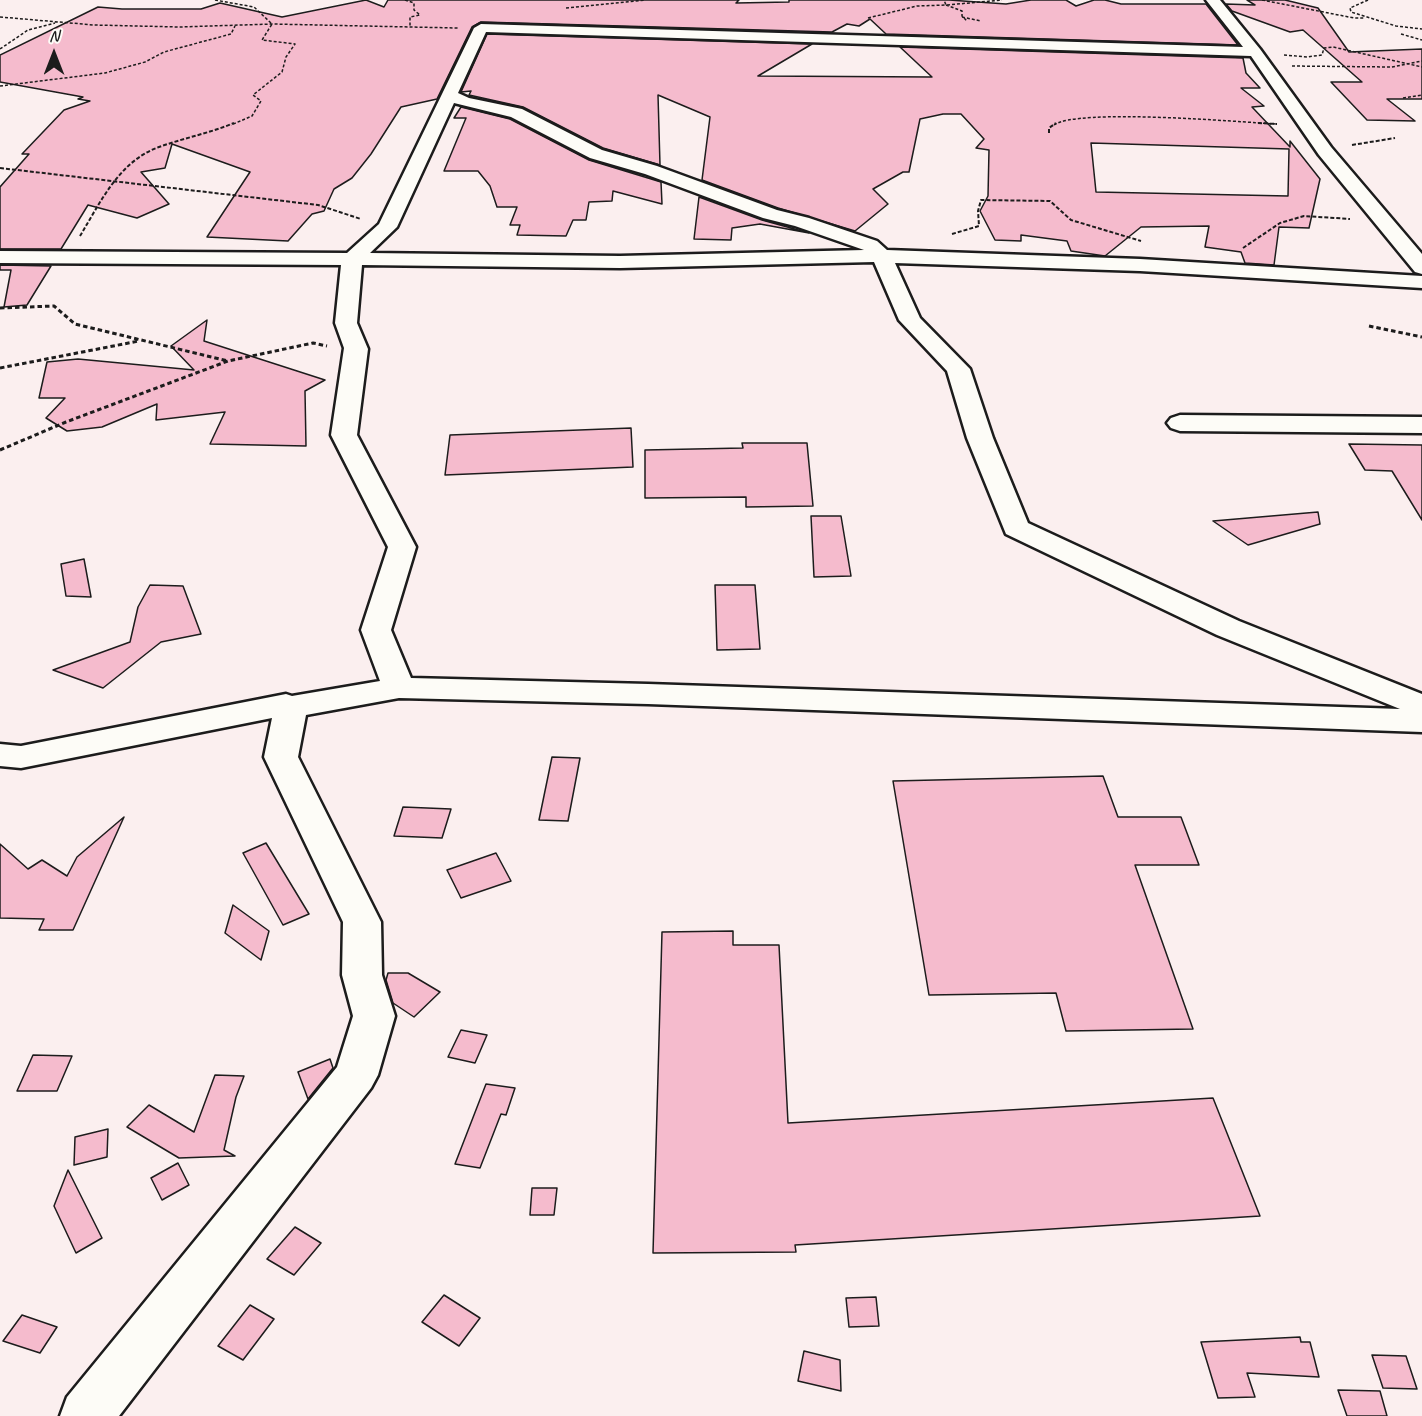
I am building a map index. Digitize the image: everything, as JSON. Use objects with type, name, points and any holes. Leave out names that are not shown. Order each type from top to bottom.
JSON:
[{"type":"street","points":[[1213,0],[1258,57],[1325,151],[1422,268]]},
{"type":"street","points":[[399,688],[376,630],[402,547],[344,435],[354,351],[357,349],[346,323],[351,259],[387,227],[481,28],[865,39],[1258,57]]},
{"type":"street","points":[[448,95],[464,102],[516,112],[596,153],[651,170],[770,214],[802,222],[870,245],[880,256],[898,289],[910,320],[958,369],[980,438],[1016,528],[1228,628],[1422,706]]},
{"type":"street","points":[[0,257],[620,262],[880,256],[1140,265],[1422,282]]},
{"type":"street","points":[[1180,423],[1422,425]]},
{"type":"street","points":[[0,755],[21,757],[286,705],[291,707],[399,688],[648,694],[1422,721]]},
{"type":"street","points":[[86,1416],[356,1075],[374,1016],[362,975],[362,922],[281,757],[291,707]]},
{"type":"path","points":[[215,0],[252,5],[262,10],[273,24]]},
{"type":"path","points":[[405,0],[414,3],[414,10],[420,15],[410,17],[410,26]]},
{"type":"path","points":[[944,0],[946,5]]},
{"type":"path","points":[[865,39],[865,21],[872,16],[894,14],[917,6],[1002,0]]},
{"type":"path","points":[[1262,0],[1354,18],[1365,18]]},
{"type":"path","points":[[1368,0],[1366,3],[1350,8],[1352,12],[1396,26],[1422,29]]},
{"type":"path","points":[[0,17],[180,27],[273,24],[481,28]]},
{"type":"path","points":[[0,49],[28,30],[60,22]]},
{"type":"path","points":[[67,257],[113,181],[130,165],[156,148],[215,131],[252,116],[261,101],[253,95],[282,72],[285,57],[295,44],[262,40],[273,24]]},
{"type":"path","points":[[0,86],[105,73],[145,62],[164,52],[231,34],[236,25]]},
{"type":"path","points":[[1401,34],[1422,40]]},
{"type":"path","points":[[1258,57],[1307,57],[1322,55],[1324,48],[1333,47],[1422,67]]},
{"type":"path","points":[[1258,57],[1293,66],[1392,67],[1422,61]]},
{"type":"path","points":[[1403,98],[1422,95]]},
{"type":"path","points":[[1049,133],[1049,128],[1059,121],[1093,116],[1305,125]]},
{"type":"path","points":[[1325,151],[1373,140],[1395,138]]},
{"type":"path","points":[[0,168],[318,205],[387,227]]},
{"type":"path","points":[[947,235],[967,232],[979,226],[978,211],[981,200],[1050,201],[1071,220],[1150,243]]},
{"type":"path","points":[[1235,252],[1258,240],[1280,224],[1304,216],[1386,222]]},
{"type":"path","points":[[0,308],[54,306],[75,324],[228,361]]},
{"type":"path","points":[[1370,326],[1422,337]]},
{"type":"path","points":[[0,368],[143,341]]},
{"type":"path","points":[[0,450],[66,422],[228,361],[314,343],[354,351]]},
{"type":"building","points":[[366,0],[384,7],[388,0],[739,0],[736,3],[789,2],[789,0],[949,0],[1006,4],[1031,0],[1066,0],[1076,6],[1094,0],[1105,0],[1121,4],[1206,4],[1238,45],[886,34],[870,19],[859,26],[847,24],[832,32],[481,22],[472,27],[437,99],[401,107],[371,154],[352,178],[334,189],[324,211],[312,214],[288,241],[207,237],[250,172],[172,144],[165,168],[141,172],[169,204],[137,218],[88,205],[61,249],[0,249],[0,187],[29,154],[22,154],[64,110],[90,101],[78,99],[83,97],[0,82],[0,55],[98,7],[201,9],[220,3],[282,17]]},
{"type":"building","points":[[1247,0],[1285,0],[1318,8],[1349,52],[1422,49],[1422,99],[1387,99],[1415,121],[1367,120],[1331,82],[1362,82],[1303,30],[1290,32],[1232,11],[1226,4],[1255,5]]},
{"type":"building","points":[[487,34],[812,44],[758,76],[932,77],[900,47],[1243,58],[1246,73],[1260,88],[1241,88],[1264,106],[1252,107],[1290,147],[1290,141],[1320,179],[1309,228],[1279,227],[1274,265],[1245,263],[1241,252],[1205,247],[1209,226],[1141,227],[1105,256],[1071,251],[1067,241],[1021,235],[1021,241],[995,240],[980,211],[988,196],[989,150],[976,148],[984,139],[961,114],[943,114],[920,119],[909,172],[903,172],[873,189],[888,204],[855,231],[778,208],[702,180],[710,117],[658,95],[660,165],[603,148],[523,107],[469,95],[471,91],[461,92]],"holes":[[[1091,143],[1289,149],[1288,196],[1096,192]]]},
{"type":"building","points":[[461,107],[510,119],[589,160],[661,182],[662,204],[613,191],[612,201],[589,202],[586,220],[573,220],[566,236],[517,235],[520,225],[510,225],[517,207],[497,207],[490,186],[478,171],[444,171],[466,118],[454,118]]},
{"type":"building","points":[[699,197],[762,220],[809,233],[760,224],[732,228],[731,240],[694,239]]},
{"type":"building","points":[[0,265],[51,266],[27,305],[4,307],[11,270],[0,270]]},
{"type":"building","points":[[207,320],[204,341],[325,380],[305,391],[306,446],[210,444],[225,412],[156,420],[157,404],[102,427],[67,431],[46,418],[65,398],[39,398],[47,362],[78,359],[194,370],[171,346]]},
{"type":"building","points":[[631,428],[633,467],[445,475],[450,435]]},
{"type":"building","points":[[742,443],[807,443],[813,506],[746,507],[746,497],[645,498],[645,450],[743,448]]},
{"type":"building","points":[[1349,444],[1422,445],[1422,520],[1392,471],[1365,470]]},
{"type":"building","points":[[1318,512],[1320,524],[1248,545],[1213,521]]},
{"type":"building","points":[[811,516],[841,516],[851,576],[814,577]]},
{"type":"building","points":[[84,559],[91,597],[66,596],[61,564]]},
{"type":"building","points":[[150,585],[183,586],[201,634],[161,642],[103,688],[53,670],[130,642],[138,607]]},
{"type":"building","points":[[715,585],[755,585],[760,649],[717,650]]},
{"type":"building","points":[[552,757],[580,758],[568,821],[539,820]]},
{"type":"building","points":[[1103,776],[1118,817],[1181,817],[1199,865],[1135,865],[1193,1029],[1066,1031],[1056,993],[929,995],[893,781]]},
{"type":"building","points":[[403,807],[451,809],[442,838],[394,836]]},
{"type":"building","points":[[124,817],[73,930],[39,930],[44,919],[0,918],[0,844],[28,869],[42,860],[67,876],[77,857]]},
{"type":"building","points":[[266,843],[309,914],[283,925],[243,853]]},
{"type":"building","points":[[496,853],[511,881],[461,898],[447,870]]},
{"type":"building","points":[[233,905],[269,931],[261,960],[225,933]]},
{"type":"building","points":[[733,931],[733,945],[779,945],[788,1123],[1213,1098],[1260,1216],[795,1245],[796,1252],[653,1253],[662,932]]},
{"type":"building","points":[[388,973],[408,973],[440,992],[414,1017],[393,1003],[386,980]]},
{"type":"building","points":[[461,1030],[487,1035],[475,1063],[448,1057]]},
{"type":"building","points":[[33,1055],[72,1056],[57,1091],[17,1091]]},
{"type":"building","points":[[330,1059],[333,1068],[308,1099],[298,1072]]},
{"type":"building","points":[[215,1075],[244,1076],[236,1097],[224,1150],[235,1156],[179,1158],[127,1127],[149,1105],[194,1132]]},
{"type":"building","points":[[486,1084],[515,1088],[506,1115],[501,1114],[480,1168],[455,1164]]},
{"type":"building","points":[[108,1129],[107,1157],[74,1165],[75,1137]]},
{"type":"building","points":[[178,1163],[189,1185],[162,1200],[151,1178]]},
{"type":"building","points":[[68,1170],[102,1238],[76,1253],[54,1206]]},
{"type":"building","points":[[532,1188],[557,1188],[554,1215],[530,1215]]},
{"type":"building","points":[[295,1227],[321,1243],[294,1275],[267,1259]]},
{"type":"building","points":[[444,1295],[480,1318],[459,1346],[422,1322]]},
{"type":"building","points":[[876,1297],[879,1326],[849,1327],[846,1298]]},
{"type":"building","points":[[250,1305],[274,1319],[243,1360],[218,1346]]},
{"type":"building","points":[[22,1315],[57,1327],[40,1353],[3,1341]]},
{"type":"building","points":[[1300,1337],[1301,1342],[1310,1342],[1319,1377],[1247,1373],[1255,1397],[1218,1398],[1201,1342]]},
{"type":"building","points":[[804,1351],[840,1360],[841,1391],[798,1381]]},
{"type":"building","points":[[1372,1355],[1406,1356],[1417,1389],[1383,1388]]},
{"type":"building","points":[[1338,1390],[1380,1391],[1387,1416],[1347,1416]]}]
